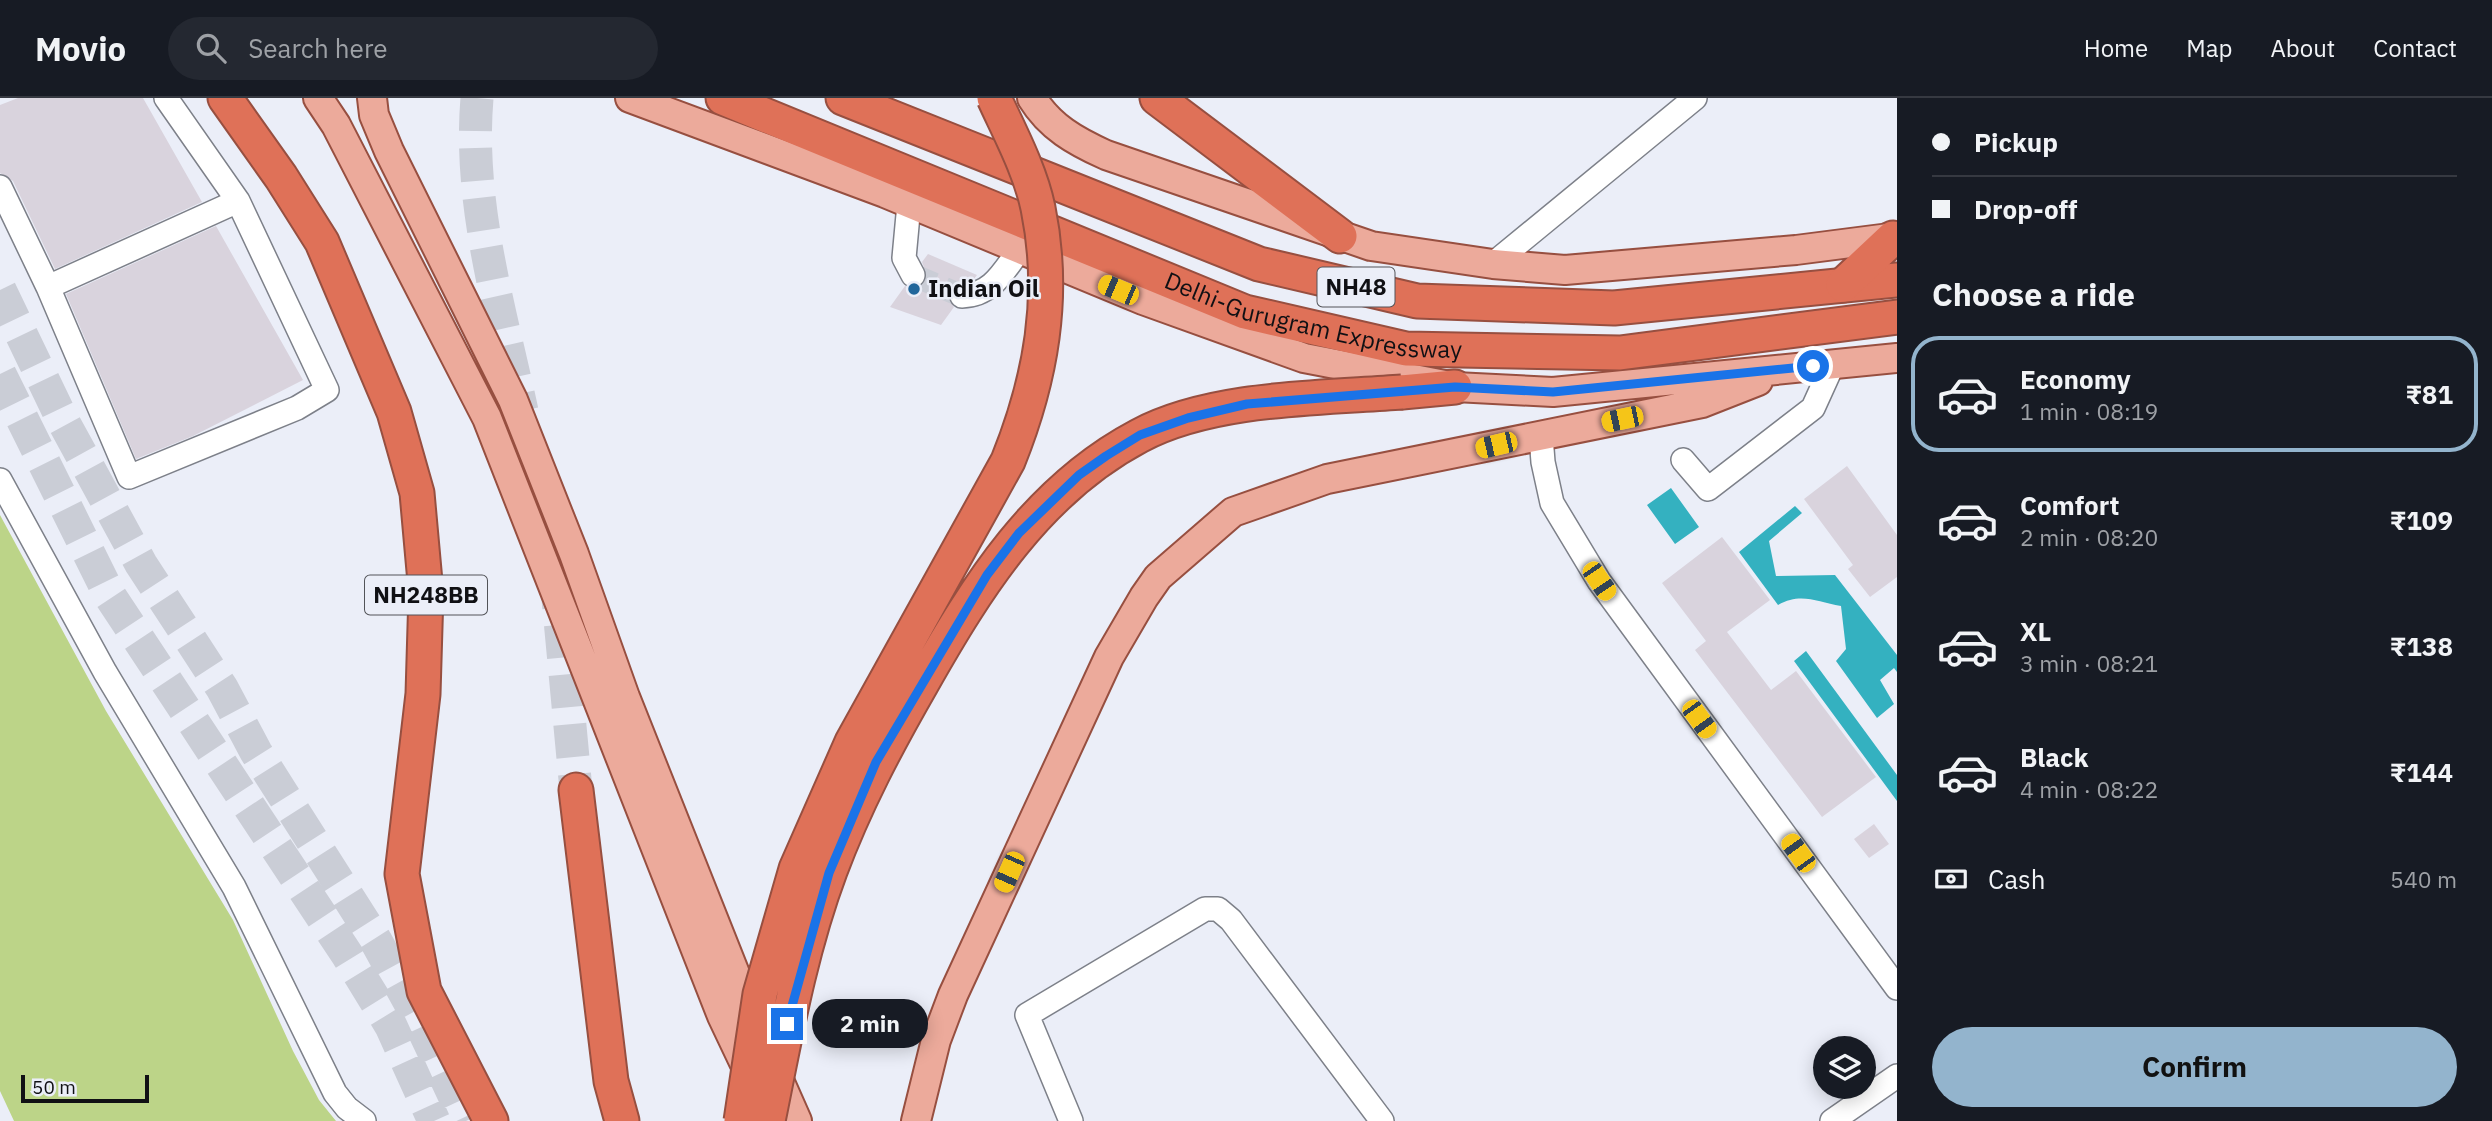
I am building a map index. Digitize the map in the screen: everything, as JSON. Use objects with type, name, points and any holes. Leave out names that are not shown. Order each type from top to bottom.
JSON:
[{"type":"highway","name":"NH248BB","points":[[225,98],[281,177],[322,242],[394,412],[417,494],[426,593],[423,694],[402,874],[424,991],[491,1121]]},
{"type":"highway","name":"Delhi-Gurugram Expressway","points":[[723,98],[1245,312],[1406,349],[1620,353],[1897,317]]},
{"type":"highway","name":"Delhi-Gurugram Expressway","points":[[843,98],[1259,264],[1417,301],[1614,308],[1897,280]]},
{"type":"highway","points":[[741,1121],[760,994],[796,869],[852,742],[1008,461],[1027,413],[1042,354],[1043,248],[1037,206],[994,98]]},
{"type":"highway","points":[[1157,98],[1340,236]]},
{"type":"highway","points":[[1843,285],[1895,237]]},
{"type":"highway","points":[[770,1121],[792,1000],[829,873],[851,819],[876,762],[953,628],[1019,533],[1079,475],[1140,435],[1188,418],[1247,404],[1455,387]]},
{"type":"highway","points":[[576,790],[611,1081],[622,1121]]},
{"type":"main road","points":[[318,98],[337,125],[487,418],[722,1016],[770,1121]]},
{"type":"main road","points":[[372,98],[374,115],[389,151],[513,400],[574,554],[625,697],[797,1121]]},
{"type":"main road","points":[[629,98],[909,204],[1143,300],[1304,358],[1455,387],[1553,392],[1897,358]]},
{"type":"main road","points":[[1032,98],[1041,113],[1070,139],[1106,155],[1371,246],[1493,264],[1565,270],[1796,250],[1895,237]]},
{"type":"main road","points":[[916,1121],[936,1040],[958,982],[1109,657],[1158,577],[1233,512],[1327,479],[1702,403],[1793,367]]},
{"type":"street","points":[[0,187],[48,287],[129,477],[297,408],[327,390],[238,201],[166,98]]},
{"type":"street","points":[[1493,264],[1695,98]]},
{"type":"street","points":[[899,170],[909,204],[904,258],[913,275]]},
{"type":"street","points":[[48,287],[238,201]]},
{"type":"street","points":[[962,296],[977,295],[993,286],[1020,250]]},
{"type":"street","points":[[1683,460],[1708,489],[1813,408],[1833,364]]},
{"type":"street","points":[[1541,436],[1552,503],[1599,581],[1897,988]]},
{"type":"street","points":[[0,480],[104,672],[234,887],[335,1093],[346,1108],[364,1121]]},
{"type":"street","points":[[1071,1121],[1027,1015],[1205,909],[1218,909],[1231,920],[1382,1121]]},
{"type":"street","points":[[1832,1121],[1897,1076]]},
{"type":"green space","points":[[0,515],[106,711],[233,920],[293,1051],[319,1100],[336,1121],[14,1121],[0,1091]]},
{"type":"water","points":[[1671,488],[1699,527],[1675,544],[1647,505]]},
{"type":"water","points":[[1795,506],[1802,513],[1769,541],[1776,576],[1835,575],[1897,655],[1897,672],[1894,668],[1880,680],[1894,704],[1877,718],[1836,661],[1846,649],[1841,606],[1802,599],[1778,605],[1739,552]]},
{"type":"water","points":[[1806,651],[1897,775],[1897,801],[1794,661]]},
{"type":"building","points":[[18,98],[143,98],[202,202],[55,269],[13,181],[0,173],[0,105]]},
{"type":"building","points":[[216,226],[303,380],[193,436],[136,459],[66,294]]},
{"type":"building","points":[[928,254],[977,275],[974,279],[954,285],[949,290],[948,298],[954,307],[941,325],[890,307],[905,286],[913,289],[924,283],[927,275],[922,262]]},
{"type":"building","points":[[1847,466],[1897,535],[1897,577],[1870,597],[1848,569],[1853,565],[1804,499]]},
{"type":"building","points":[[1722,537],[1770,600],[1727,632],[1771,690],[1796,671],[1876,777],[1822,817],[1695,650],[1706,641],[1662,583]]},
{"type":"building","points":[[1874,824],[1889,844],[1869,858],[1854,839]]},
{"type":"tunnel","points":[[477,98],[475,138],[481,216],[522,411]]},
{"type":"tunnel","points":[[913,275],[962,296]]},
{"type":"tunnel","points":[[0,290],[62,419],[141,564],[222,688],[256,752],[376,941],[416,1014],[466,1121]]},
{"type":"tunnel","points":[[0,374],[110,596],[348,956],[391,1026],[434,1121]]},
{"type":"tunnel","points":[[536,477],[554,556],[576,790]]},
{"type":"place","name":"Indian Oil","points":[[914,289]]},
{"type":"route","points":[[787,1024],[829,873],[876,762],[953,628],[987,575],[1019,533],[1079,475],[1106,456],[1140,435],[1188,418],[1247,404],[1455,387],[1553,392],[1813,366]]}]
